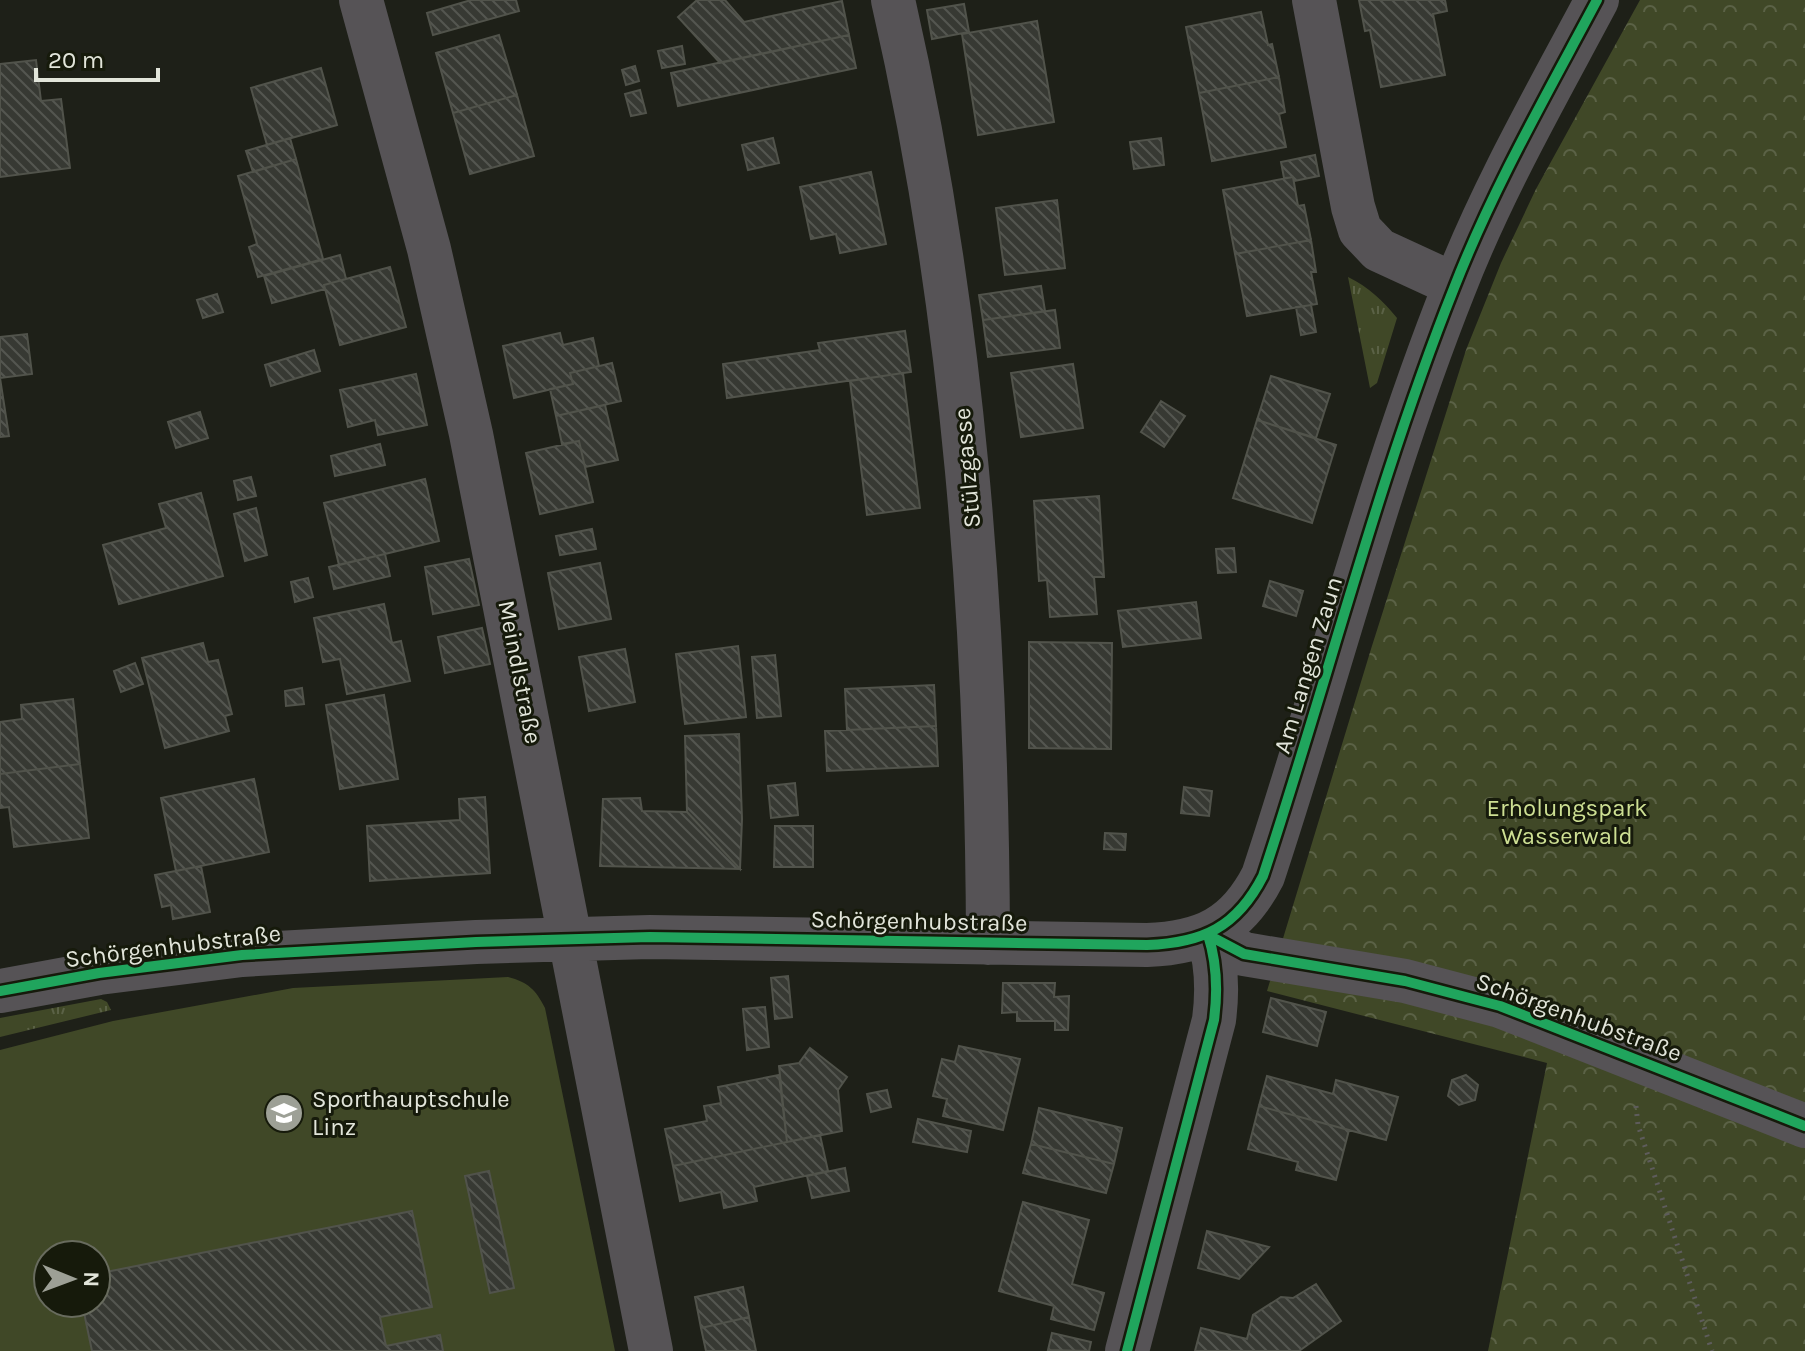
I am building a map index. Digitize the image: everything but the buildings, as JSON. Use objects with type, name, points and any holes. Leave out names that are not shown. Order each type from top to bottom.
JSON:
[{"type":"street","name":"Meindlstraße","points":[[361,0],[429,249],[471,434],[651,1351]]},
{"type":"street","name":"Stülzgasse","points":[[893,0],[931,191],[962,401],[979,597],[988,943]]},
{"type":"street","points":[[1314,0],[1360,230],[1379,250],[1455,285]]},
{"type":"street","name":"Am Langen Zaun","points":[[1208,935],[1246,904],[1263,876],[1417,385],[1455,285],[1518,148],[1597,0]]},
{"type":"street","name":"Schörgenhubstraße","points":[[0,991],[99,973],[242,955],[381,946],[650,937],[1147,945],[1192,941],[1208,935],[1244,954],[1405,981],[1500,1006],[1805,1126]]},
{"type":"street","points":[[1127,1351],[1214,1020],[1216,976],[1208,935]]},
{"type":"path","points":[[1649,1063],[1636,1107],[1638,1125],[1712,1351]]},
{"type":"green space","name":"Erholungspark Wasserwald","points":[[1640,0],[1805,0],[1805,1351],[1488,1351],[1547,1063],[1267,991],[1466,350],[1501,263],[1536,189]]},
{"type":"green space","points":[[1348,277],[1375,295],[1397,318],[1377,383],[1370,388]]},
{"type":"green space","name":"Sporthauptschule Linz","points":[[508,977],[526,984],[545,1008],[615,1351],[0,1351],[0,1050],[113,1021],[293,988]]},
{"type":"green space","points":[[101,999],[107,1002],[111,1010],[0,1037],[0,1018]]},
{"type":"cycle path","points":[[0,991],[99,973],[242,955],[476,942],[650,937],[1147,945],[1185,941],[1216,929],[1242,908],[1263,876],[1377,506],[1454,288],[1503,178],[1597,0]]},
{"type":"cycle path","points":[[1208,935],[1244,954],[1405,981],[1500,1006],[1805,1126]]},
{"type":"cycle path","points":[[1127,1351],[1214,1020],[1216,977],[1208,935]]},
{"type":"place","name":"Sporthauptschule Linz","points":[[284,1113]]}]
